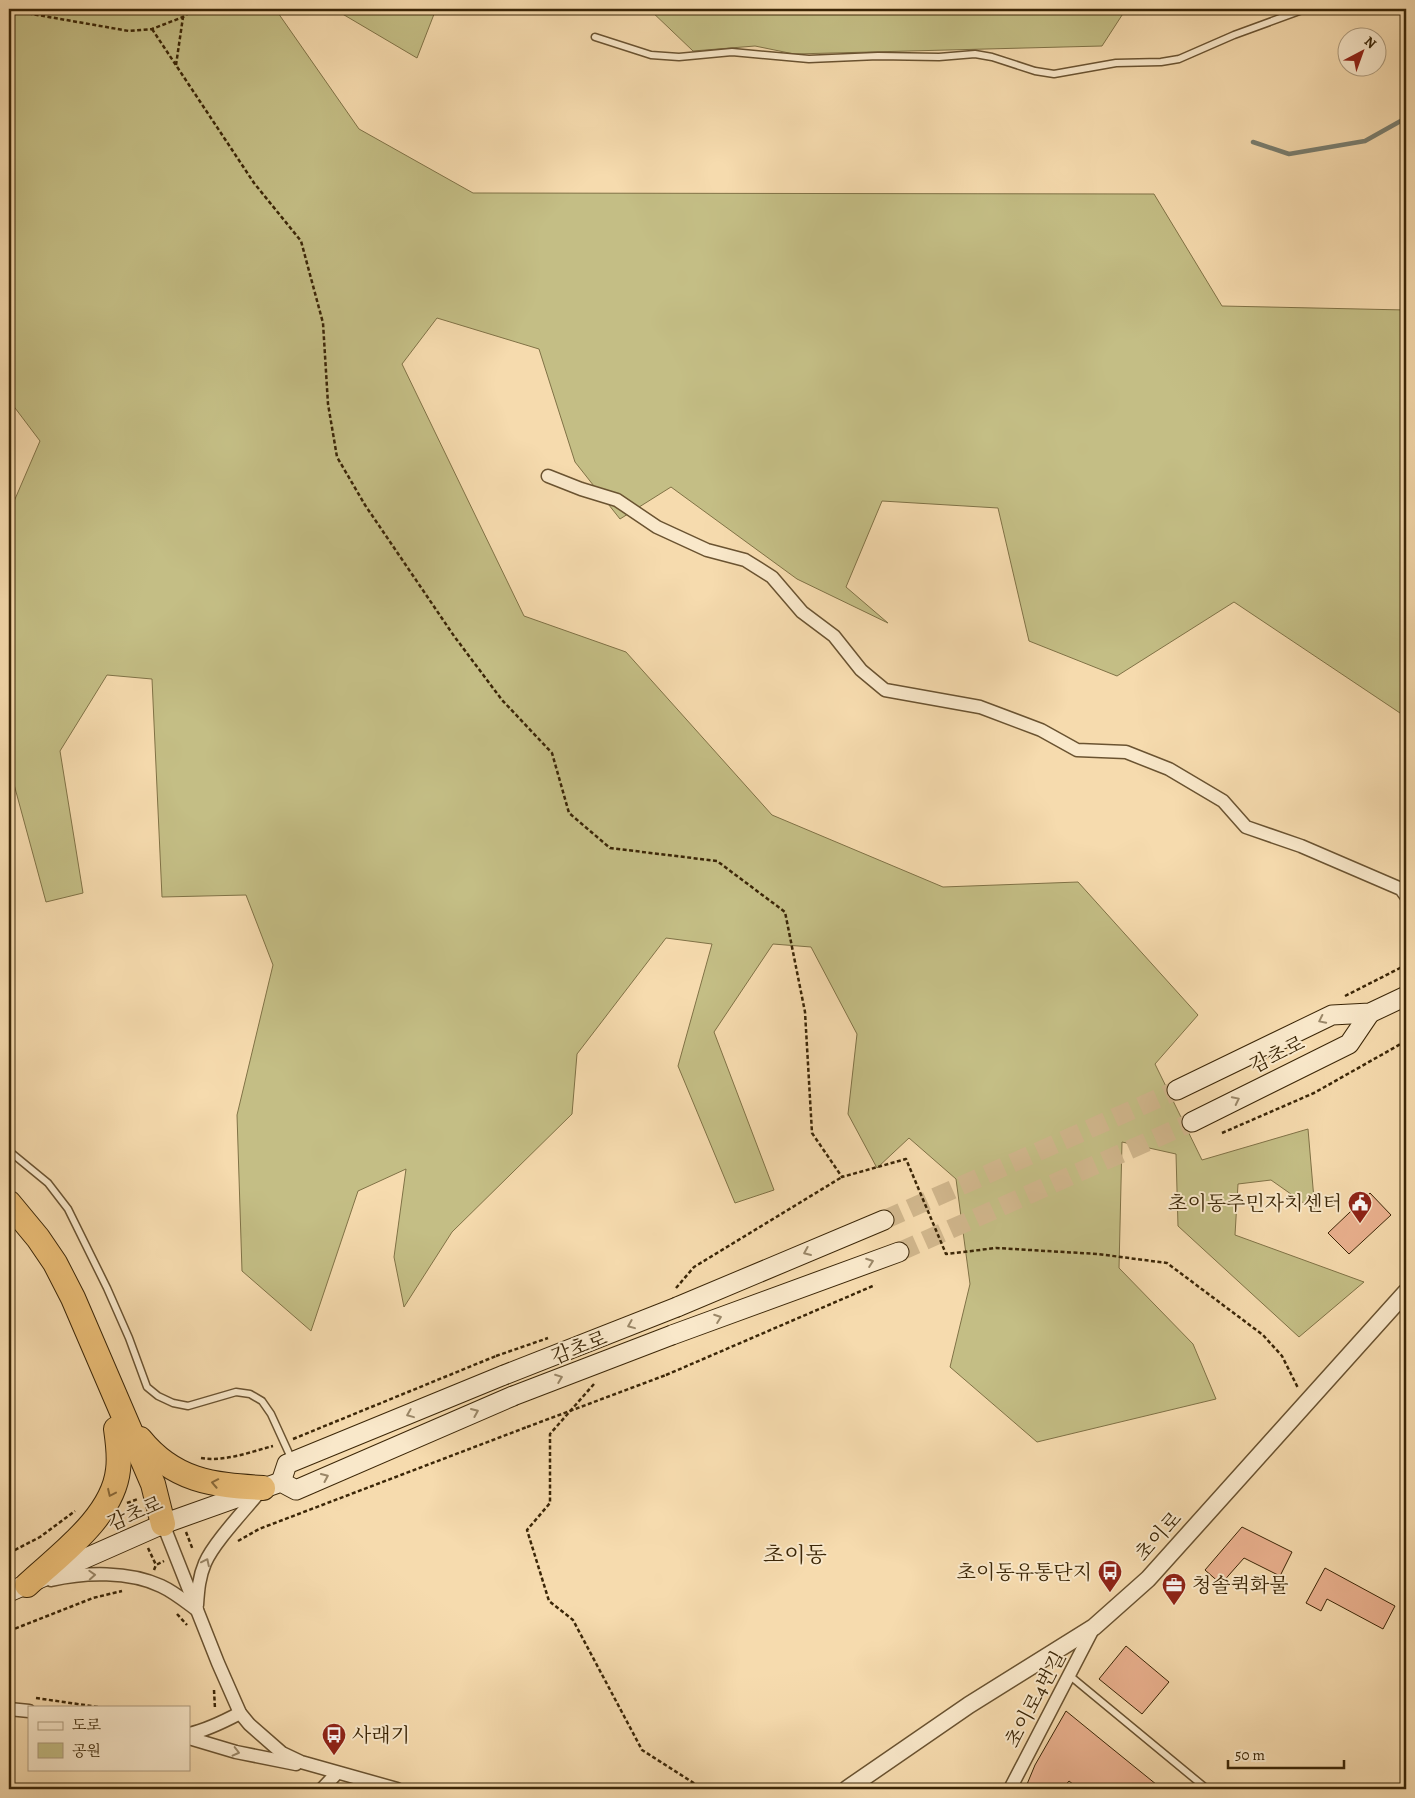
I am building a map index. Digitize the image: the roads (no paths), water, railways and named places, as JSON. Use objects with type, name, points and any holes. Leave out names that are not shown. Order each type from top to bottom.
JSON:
[{"type":"highway","points":[[9,1203],[38,1238],[56,1264],[73,1298],[122,1427],[140,1485],[163,1524]]},
{"type":"highway","points":[[9,1217],[37,1254],[60,1295],[122,1427],[165,1464],[185,1476],[233,1486],[272,1485]]},
{"type":"highway","points":[[18,1588],[84,1532],[111,1495],[118,1472],[122,1427]]},
{"type":"main road","name":"감초로","points":[[1177,1090],[1332,1015],[1370,1013],[1406,996]]},
{"type":"main road","name":"감초로","points":[[1192,1122],[1349,1044],[1370,1013]]},
{"type":"main road","name":"감초로","points":[[293,1462],[504,1375],[676,1298],[884,1220]]},
{"type":"main road","name":"감초로","points":[[18,1588],[163,1524],[272,1485],[296,1490],[513,1396],[898,1252]]},
{"type":"main road","points":[[272,1485],[287,1464],[293,1462]]},
{"type":"street","points":[[548,476],[617,500],[657,526],[707,550],[745,560],[758,568],[772,577],[802,612],[834,636],[861,670],[885,690],[980,707],[1041,730],[1077,750],[1126,752],[1135,755],[1169,769],[1223,801],[1246,828],[1301,846],[1401,890],[1406,896]]},
{"type":"street","name":"초이로","points":[[847,1789],[968,1705],[1094,1627],[1148,1579],[1406,1292]]},
{"type":"street","points":[[197,1610],[199,1582],[207,1559],[219,1541],[272,1485]]},
{"type":"street","points":[[163,1524],[240,1713],[264,1739],[282,1753],[337,1773],[397,1789]]},
{"type":"street","points":[[18,1588],[63,1577],[105,1575],[135,1578],[150,1582],[178,1595],[197,1610]]},
{"type":"street","name":"초이로4번길","points":[[1010,1789],[1094,1627]]},
{"type":"street","points":[[9,1709],[28,1711]]},
{"type":"street","points":[[190,1734],[221,1723],[240,1713]]},
{"type":"street","points":[[190,1738],[236,1752],[288,1763],[316,1766]]},
{"type":"street","points":[[322,1789],[337,1773]]},
{"type":"lane","points":[[594,37],[651,55],[679,57],[732,52],[809,59],[878,56],[939,57],[975,54],[992,57],[1035,71],[1054,74],[1116,63],[1161,62],[1179,59],[1234,35],[1305,9]]},
{"type":"lane","points":[[9,1151],[48,1183],[68,1209],[107,1288],[129,1338],[147,1387],[158,1396],[173,1403],[188,1406],[236,1392],[250,1394],[262,1401],[271,1414],[293,1462]]},
{"type":"lane","points":[[1069,1675],[1207,1789]]},
{"type":"waterway","points":[[1253,142],[1289,154],[1365,141],[1406,118]]},
{"type":"tunnel","points":[[884,1220],[1177,1090]]},
{"type":"tunnel","points":[[899,1252],[1192,1122]]},
{"type":"place","name":"초이동주민자치센터","points":[[1360,1224]]},
{"type":"place","name":"초이동유통단지","points":[[1110,1593]]},
{"type":"place","name":"청솔퀵화물","points":[[1174,1606]]},
{"type":"place","name":"사래기","points":[[334,1756]]},
{"type":"district","name":"초이동","points":[[795,1554]]}]
